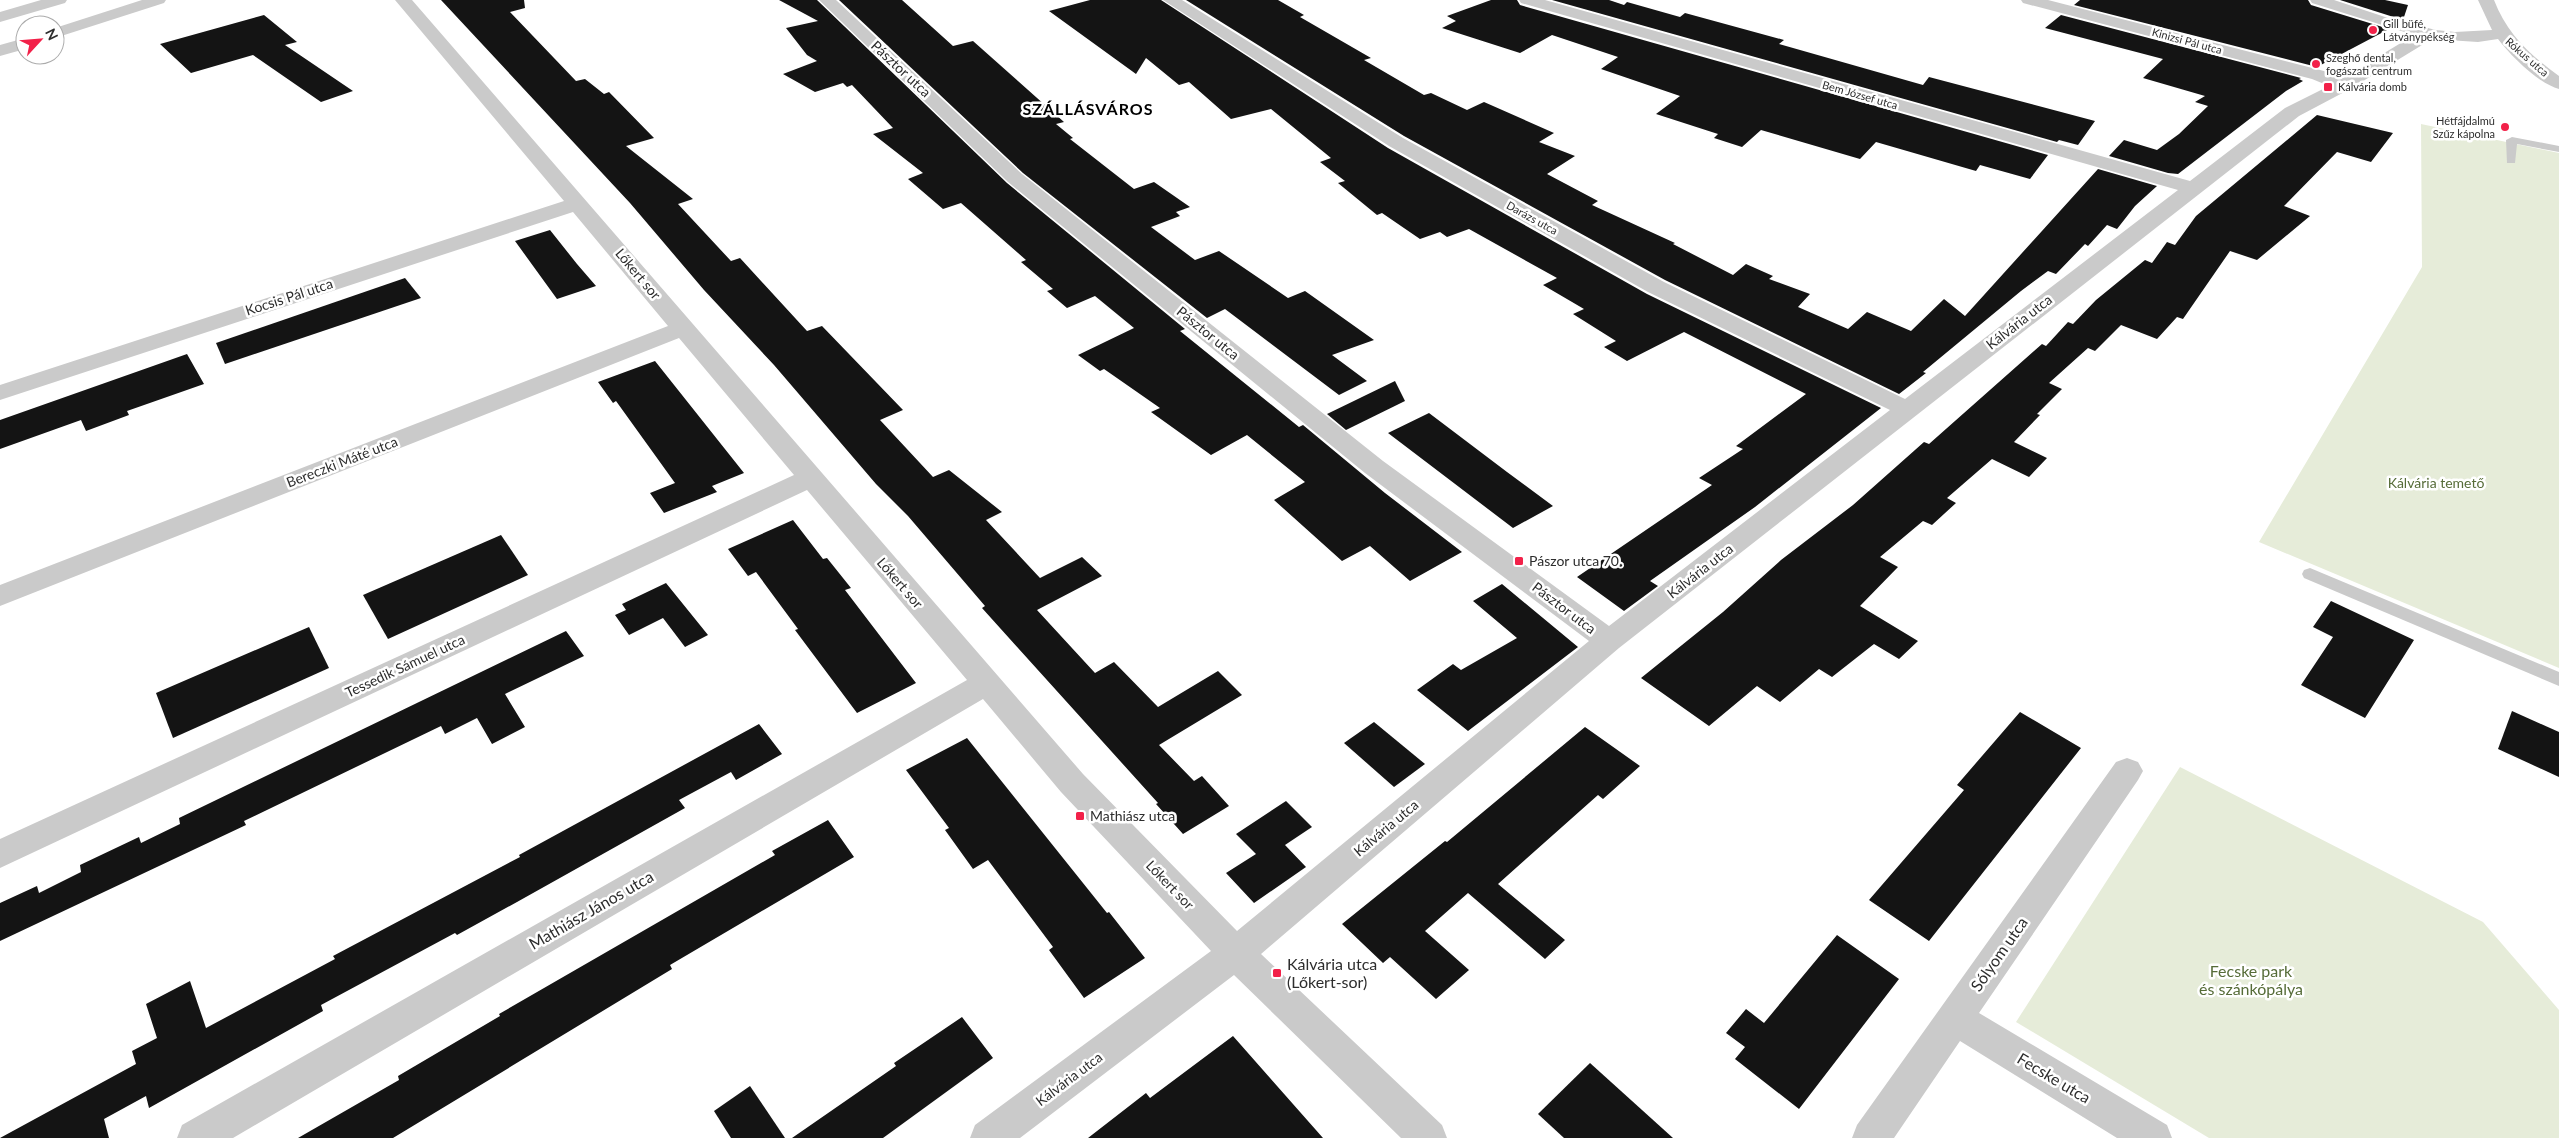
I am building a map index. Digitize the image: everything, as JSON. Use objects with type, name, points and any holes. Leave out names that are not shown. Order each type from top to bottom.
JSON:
[{"type":"street","points":[[2,13],[59,0]]},
{"type":"street","points":[[65,31],[158,0]]},
{"type":"street","name":"Lőkert sor","points":[[403,0],[1072,783],[1236,953],[1428,1138]]},
{"type":"street","name":"Pásztor utca","points":[[826,0],[1015,178],[1374,467],[1610,641]]},
{"type":"street","name":"Darázs utca","points":[[1170,0],[1396,142],[1656,287],[1907,410]]},
{"type":"street","name":"Bem József utca","points":[[1527,0],[2193,188]]},
{"type":"street","name":"Kinizsi Pál utca","points":[[2028,0],[2318,75],[2344,85]]},
{"type":"street","points":[[2318,0],[2430,33],[2484,38],[2501,34]]},
{"type":"street","name":"Rókus utca","points":[[2486,0],[2501,34],[2526,59],[2559,84]]},
{"type":"street","name":"Kálvária utca","points":[[989,1138],[1236,953],[1610,641],[2292,112],[2344,85],[2430,33]]},
{"type":"street","points":[[0,51],[15,46]]},
{"type":"street","name":"Kocsis Pál utca","points":[[0,393],[316,288],[579,204]]},
{"type":"street","name":"Bereczki Máté utca","points":[[0,596],[683,328]]},
{"type":"street","name":"Tessedik Sámuel utca","points":[[0,854],[810,478]]},
{"type":"street","name":"Mathiász János utca","points":[[196,1138],[986,683]]},
{"type":"street","name":"Sólyom utca","points":[[1871,1138],[2127,771]]},
{"type":"street","name":"Fecske utca","points":[[1955,1018],[2153,1138]]},
{"type":"lane","points":[[2511,161],[2512,140],[2559,149]]},
{"type":"lane","points":[[2310,574],[2559,679]]},
{"type":"green space","name":"Kálvária temető","points":[[2421,124],[2559,153],[2559,668],[2259,542],[2422,267]]},
{"type":"green space","name":"Fecske park és szánkópálya","points":[[2180,767],[2483,922],[2559,1010],[2559,1138],[2209,1138],[2016,1022]]},
{"type":"building","points":[[441,0],[524,0],[525,8],[510,12],[576,81],[585,79],[604,94],[609,92],[654,138],[626,146],[693,199],[678,204],[731,261],[740,258],[807,331],[822,326],[903,410],[880,420],[933,477],[949,470],[1002,512],[986,520],[1040,578],[1082,557],[1102,576],[1037,610],[1095,673],[1114,662],[1158,707],[1218,671],[1242,695],[1159,745],[1194,781],[1202,776],[1229,806],[1183,834],[1156,804],[1158,803],[982,608],[985,606],[908,516],[876,484],[774,365],[704,290],[630,203]]},
{"type":"building","points":[[779,0],[817,0],[1007,183],[1185,329],[1180,331],[1299,427],[1303,425],[1385,493],[1462,552],[1410,581],[1370,546],[1342,561],[1274,500],[1305,482],[1247,435],[1211,455],[1151,412],[1160,408],[1104,369],[1100,371],[1078,355],[1134,328],[1095,296],[1067,308],[1047,291],[1053,289],[1021,262],[1026,260],[961,203],[943,209],[908,179],[923,173],[873,134],[893,128],[852,85],[847,87],[843,83],[815,92],[783,74],[817,61],[807,55],[786,28],[818,21]]},
{"type":"building","points":[[839,0],[902,0],[953,46],[973,41],[1064,122],[1056,124],[1073,138],[1070,139],[1134,189],[1154,182],[1190,207],[1176,212],[1180,216],[1151,227],[1195,260],[1219,251],[1288,298],[1305,291],[1374,340],[1332,355],[1367,381],[1339,395],[1225,309],[1207,318],[1023,173]]},
{"type":"building","points":[[1090,0],[1161,0],[1388,148],[1647,294],[1881,408],[1755,507],[1650,581],[1658,586],[1624,611],[1577,577],[1712,485],[1699,478],[1743,449],[1736,446],[1806,394],[1684,332],[1627,361],[1604,347],[1616,341],[1573,314],[1584,309],[1543,285],[1557,278],[1469,229],[1447,237],[1440,232],[1420,239],[1382,213],[1377,215],[1338,183],[1345,181],[1320,162],[1331,158],[1271,109],[1231,119],[1189,82],[1179,85],[1146,58],[1136,74],[1049,11]]},
{"type":"building","points":[[1186,0],[1278,0],[1304,15],[1300,17],[1371,58],[1364,60],[1424,95],[1431,93],[1467,110],[1484,102],[1554,133],[1539,142],[1575,156],[1547,174],[1598,201],[1592,205],[1675,243],[1673,244],[1733,275],[1746,264],[1773,276],[1769,279],[1810,294],[1798,307],[1848,329],[1867,312],[1911,331],[1944,299],[1965,316],[2098,169],[2157,186],[2135,206],[2117,229],[2107,225],[2088,246],[2085,244],[2056,274],[2048,271],[2021,291],[1899,394],[1665,280],[1404,136]]},
{"type":"building","points":[[1491,0],[1517,0],[1520,5],[2048,155],[2030,179],[1980,165],[1976,171],[1876,142],[1860,159],[1761,130],[1742,147],[1714,138],[1718,134],[1656,114],[1680,96],[1601,69],[1618,57],[1552,35],[1520,53],[1442,28],[1456,21],[1447,16]]},
{"type":"building","points":[[1552,0],[1609,0],[1624,5],[1627,2],[1680,17],[1685,13],[1784,40],[1779,44],[1923,85],[1929,77],[2095,121],[2078,145],[2059,140],[2057,142]]},
{"type":"building","points":[[2080,0],[2308,0],[2311,5],[2389,29],[2317,67],[2074,5]]},
{"type":"building","points":[[2340,0],[2385,0],[2408,5],[2403,20]]},
{"type":"building","points":[[264,15],[297,42],[285,45],[353,91],[321,102],[253,55],[191,73],[160,44]]},
{"type":"building","points":[[2061,15],[2301,78],[2299,79],[2303,81],[2286,91],[2178,174],[2168,173],[2109,156],[2124,140],[2157,150],[2179,134],[2208,106],[2195,102],[2205,96],[2143,78],[2163,59],[2045,28]]},
{"type":"building","points":[[2317,115],[2393,133],[2371,162],[2337,152],[2284,206],[2310,216],[2257,260],[2230,251],[2183,319],[2177,317],[2157,339],[2121,325],[2095,351],[2088,348],[2049,383],[2062,389],[2037,414],[2040,415],[2014,442],[2047,458],[2029,477],[1992,459],[1947,498],[1956,503],[1932,525],[1923,521],[1880,557],[1898,567],[1860,606],[1918,641],[1899,659],[1874,644],[1832,677],[1819,669],[1780,702],[1757,686],[1709,726],[1641,678],[1723,612],[1781,560],[1853,505],[1924,442],[1929,444],[2042,344],[2046,346],[2068,322],[2073,324],[2096,300],[2145,260],[2152,263],[2167,242],[2175,245],[2196,216]]},
{"type":"building","points":[[550,230],[596,286],[557,299],[515,241]]},
{"type":"building","points":[[405,278],[421,298],[225,364],[216,343]]},
{"type":"building","points":[[187,354],[204,384],[127,411],[129,415],[86,431],[81,420],[0,449],[0,420]]},
{"type":"building","points":[[655,361],[744,473],[712,486],[717,492],[664,513],[650,493],[675,483],[616,401],[613,403],[598,382]]},
{"type":"building","points":[[1395,381],[1405,401],[1346,430],[1327,414]]},
{"type":"building","points":[[1429,413],[1553,506],[1513,528],[1388,433]]},
{"type":"building","points":[[793,520],[823,559],[827,558],[851,588],[845,590],[916,683],[857,713],[795,630],[798,629],[756,572],[748,576],[728,549]]},
{"type":"building","points":[[501,535],[528,575],[388,639],[363,595]]},
{"type":"building","points":[[666,583],[708,635],[685,647],[663,618],[629,635],[615,615],[626,610],[622,604]]},
{"type":"building","points":[[1502,584],[1578,647],[1468,731],[1417,690],[1453,664],[1461,670],[1517,638],[1473,601]]},
{"type":"building","points":[[2331,601],[2414,640],[2365,718],[2301,685],[2333,637],[2313,627]]},
{"type":"building","points":[[309,627],[329,668],[173,738],[156,693]]},
{"type":"building","points":[[566,631],[584,656],[505,694],[525,727],[492,744],[477,718],[445,734],[441,726],[244,821],[246,825],[0,941],[0,903],[37,886],[39,893],[81,872],[80,865],[139,837],[141,843],[180,824],[179,818]]},
{"type":"building","points":[[2512,711],[2559,732],[2559,777],[2498,749]]},
{"type":"building","points":[[2020,712],[2081,748],[1929,941],[1869,900],[1964,790],[1957,785]]},
{"type":"building","points":[[1374,722],[1425,764],[1394,787],[1344,743]]},
{"type":"building","points":[[759,724],[782,754],[736,780],[731,772],[679,800],[685,808],[457,935],[455,933],[321,1005],[323,1011],[149,1108],[146,1096],[104,1119],[109,1138],[0,1138],[136,1064],[132,1051],[157,1038],[146,1004],[190,981],[206,1028],[335,959],[333,956],[520,857],[519,855]]},
{"type":"building","points":[[1585,727],[1640,766],[1603,799],[1598,795],[1498,884],[1565,940],[1545,959],[1468,893],[1425,931],[1469,970],[1436,999],[1390,957],[1383,963],[1342,924],[1445,841],[1447,842]]},
{"type":"building","points":[[967,738],[1145,958],[1084,998],[1049,950],[1053,947],[988,860],[973,869],[945,830],[949,828],[906,770]]},
{"type":"building","points":[[1286,801],[1312,827],[1285,845],[1306,867],[1254,903],[1226,873],[1256,854],[1236,834]]},
{"type":"building","points":[[828,820],[854,857],[670,965],[672,969],[393,1138],[298,1138],[399,1080],[398,1076],[500,1016],[499,1014],[775,855],[772,851]]},
{"type":"building","points":[[1837,935],[1899,979],[1799,1109],[1735,1059],[1745,1047],[1726,1033],[1746,1009],[1764,1023]]},
{"type":"building","points":[[962,1017],[993,1058],[883,1138],[792,1138],[896,1066],[894,1063]]},
{"type":"building","points":[[1233,1036],[1323,1138],[1088,1138],[1146,1093],[1150,1098]]},
{"type":"building","points":[[1590,1063],[1673,1138],[1564,1138],[1538,1114]]},
{"type":"building","points":[[750,1086],[785,1138],[731,1138],[714,1111]]},
{"type":"place","name":"Gill büfé, Látványpékség","points":[[2373,30]]},
{"type":"place","name":"Szeghő dental, fogászati centrum","points":[[2316,64]]},
{"type":"place","name":"Kálvária domb","points":[[2328,87]]},
{"type":"place","name":"Hétfájdalmú Szűz kápolna","points":[[2505,127]]},
{"type":"place","name":"Pászor utca 70.","points":[[1519,561]]},
{"type":"place","name":"Mathiász utca","points":[[1080,816]]},
{"type":"place","name":"Kálvária utca (Lőkert-sor)","points":[[1277,973]]},
{"type":"district","name":"SZÁLLÁSVÁROS","points":[[1088,109]]}]
